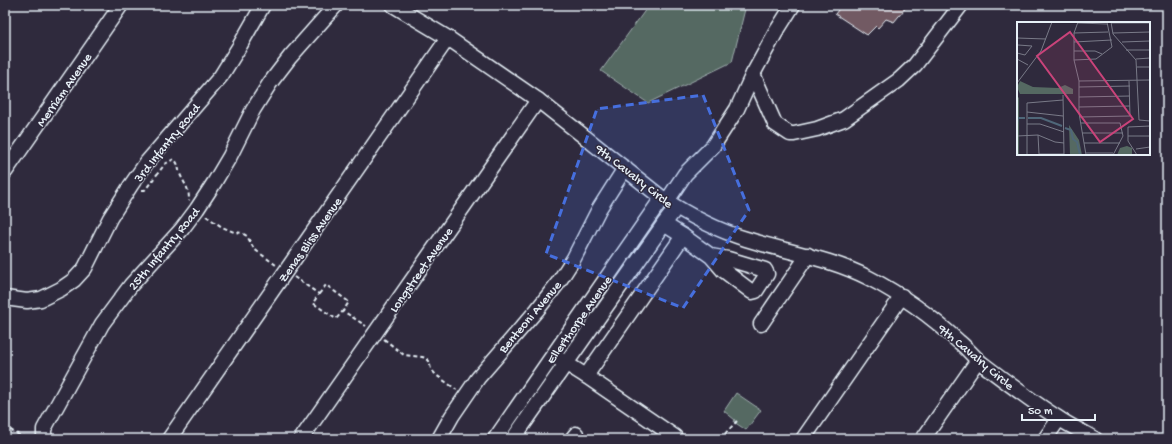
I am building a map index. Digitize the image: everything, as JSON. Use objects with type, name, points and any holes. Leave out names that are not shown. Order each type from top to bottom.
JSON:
[{"type":"street","name":"Merriam Avenue","points":[[5,172],[121,5]]},
{"type":"street","name":"3rd Infantry Road","points":[[5,298],[27,301],[42,299],[74,280],[85,268],[110,218],[131,185],[147,162],[221,76],[240,47],[263,5]]},
{"type":"street","name":"25th Infantry Road","points":[[45,437],[44,429],[102,324],[131,285],[177,235],[197,209],[226,162],[253,110],[270,83],[290,57],[336,5]]},
{"type":"street","name":"9th Cavalry Circle","points":[[393,5],[448,38],[538,100],[668,202],[714,228],[746,240],[808,255],[845,267],[870,278],[902,296],[931,317],[978,360],[1059,419],[1095,439]]},
{"type":"street","points":[[668,202],[685,174],[713,146],[737,109],[753,74],[793,5]]},
{"type":"street","points":[[753,74],[775,124],[790,134],[817,129],[844,119],[899,80],[915,65],[961,5]]},
{"type":"street","name":"Zenas Bliss Avenue","points":[[169,439],[448,38]]},
{"type":"street","name":"Longstreet Avenue","points":[[301,439],[538,100]]},
{"type":"street","name":"Benteoni Avenue","points":[[440,439],[452,416],[478,378],[538,310],[558,283],[574,258],[599,210],[625,168]]},
{"type":"street","name":"Ellerthorpe Avenue","points":[[513,439],[664,224],[668,202]]},
{"type":"street","name":"Ellerthorpe Avenue","points":[[495,439],[553,355],[668,202]]},
{"type":"street","points":[[664,224],[711,256]]},
{"type":"street","points":[[586,376],[683,236]]},
{"type":"street","points":[[761,324],[808,255]]},
{"type":"street","points":[[803,439],[902,296]]},
{"type":"street","points":[[553,355],[675,438]]},
{"type":"street","points":[[923,439],[978,360]]},
{"type":"street","points":[[1045,439],[1059,419]]},
{"type":"path","points":[[319,294],[326,285],[349,302],[343,311]]},
{"type":"path","points":[[720,439],[737,421]]},
{"type":"path","points":[[5,425],[11,431],[23,437],[33,439],[45,437]]},
{"type":"highlighted area","points":[[703,95],[749,210],[683,308],[546,254],[597,109]]},
{"type":"green space","points":[[649,5],[746,5],[732,62],[648,103],[601,71]]},
{"type":"green space","points":[[736,393],[761,410],[746,430],[734,422],[735,420],[724,411]]},
{"type":"building","points":[[839,5],[908,5],[894,22],[886,19],[878,28],[876,26],[867,35],[835,14]]}]
